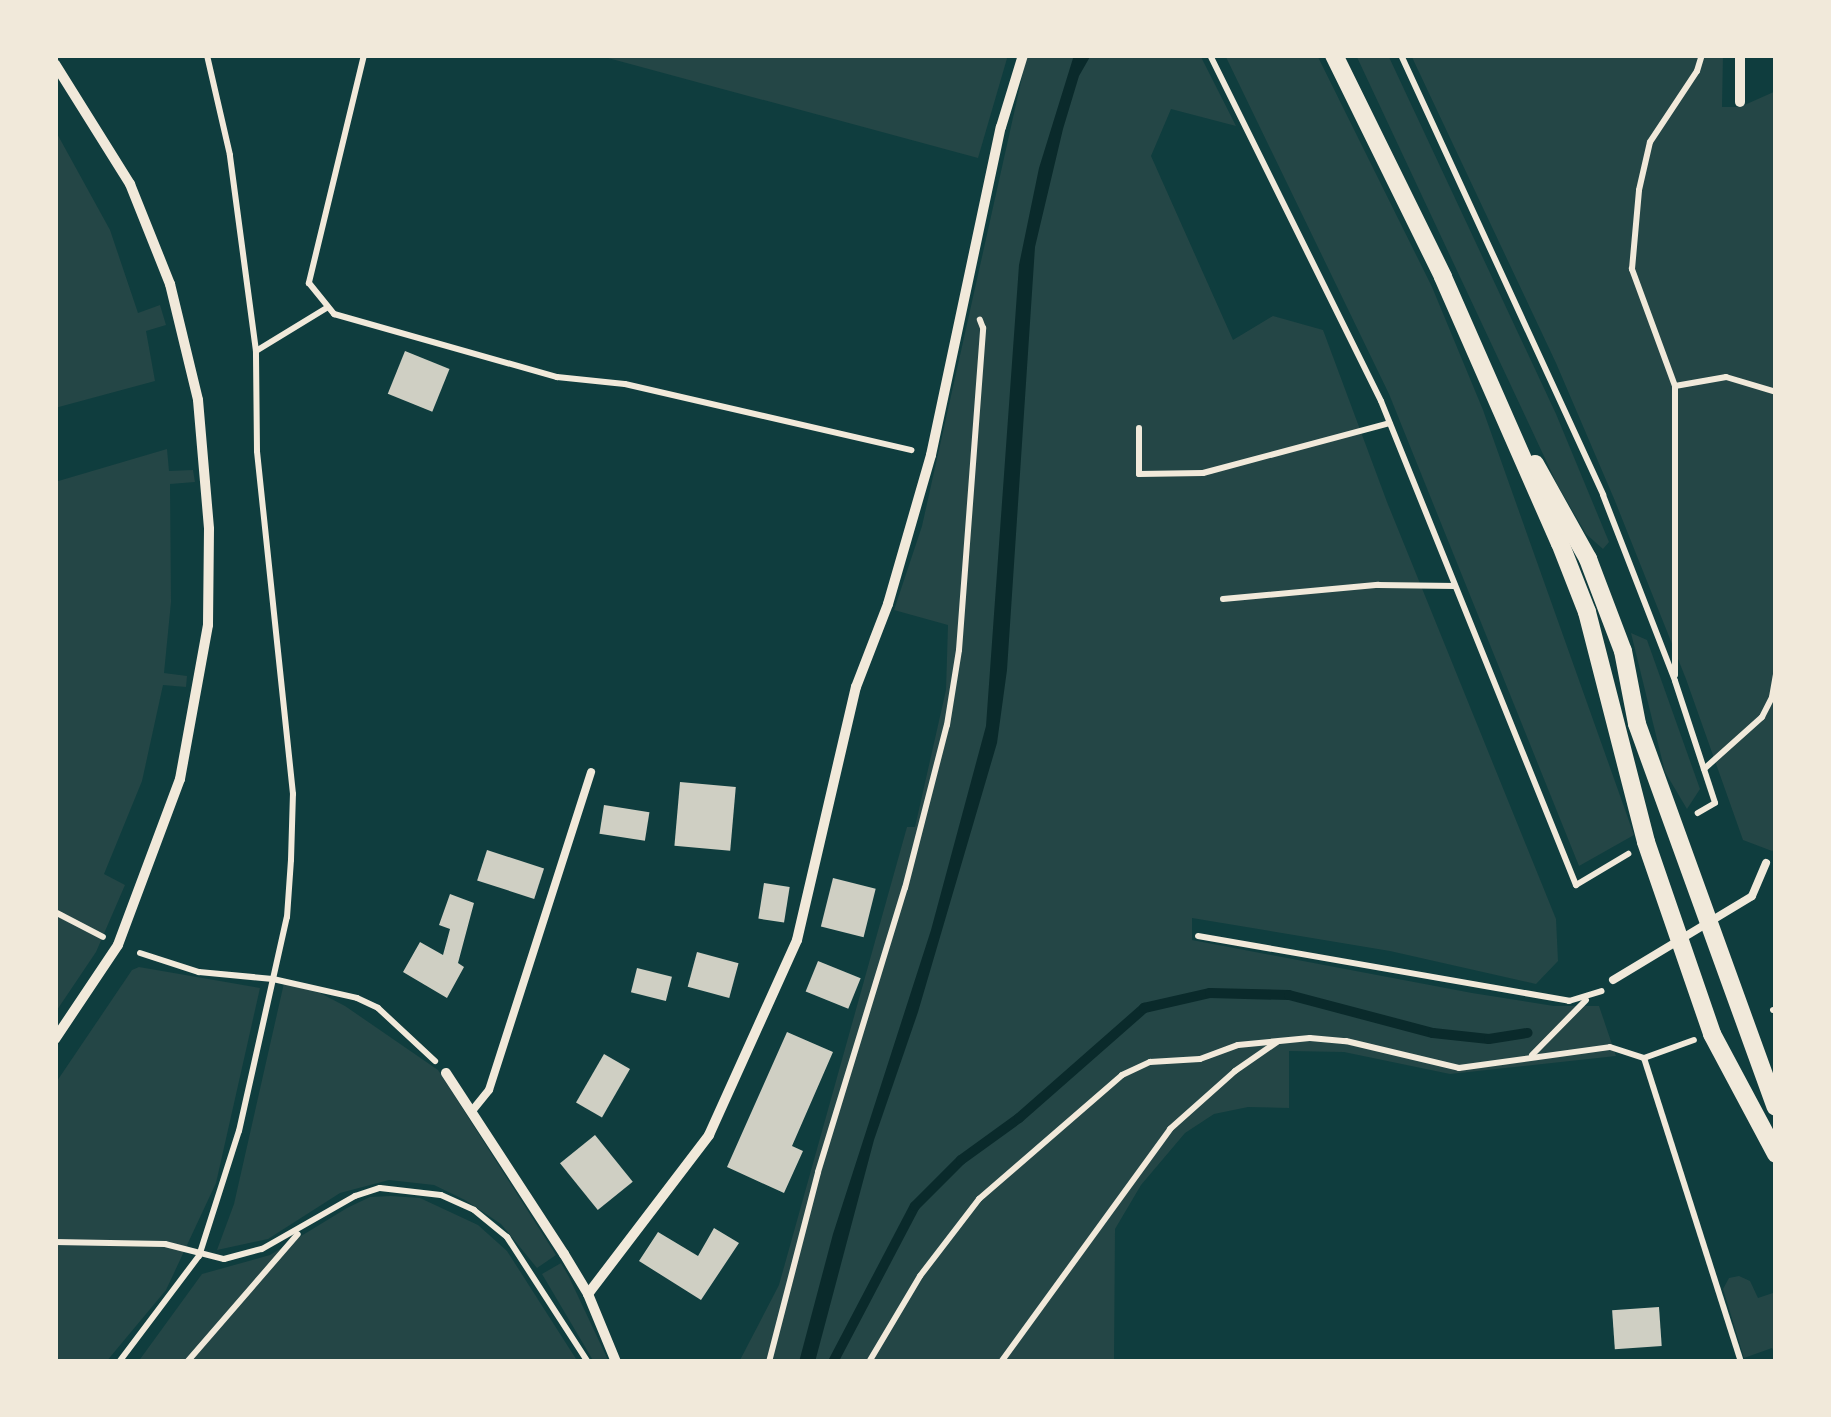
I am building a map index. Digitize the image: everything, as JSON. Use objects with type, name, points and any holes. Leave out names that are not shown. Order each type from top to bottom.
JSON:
[{"type":"street","points":[[588,1294],[709,1135],[798,940],[856,688],[888,604],[932,455],[1001,127],[1023,55]]},
{"type":"street","points":[[1334,55],[1443,277],[1587,612],[1646,842],[1679,938],[1718,1049],[1776,1154]]},
{"type":"street","points":[[1740,55],[1740,102]]},
{"type":"street","points":[[55,64],[130,184],[170,284],[198,400],[209,548],[208,625],[180,779],[118,945],[55,1040]]},
{"type":"street","points":[[1514,435],[1547,481],[1588,559],[1623,651],[1637,724],[1776,1108]]},
{"type":"street","points":[[446,1073],[588,1294],[616,1362]]},
{"type":"lane","points":[[472,1110],[489,1090],[591,772]]},
{"type":"lane","points":[[1613,980],[1752,896],[1766,863]]},
{"type":"path","points":[[119,1362],[198,1256],[238,1131],[287,917],[292,794],[258,450],[256,351],[230,156],[207,55]]},
{"type":"path","points":[[364,55],[309,283],[334,314],[557,377],[625,384],[932,455]]},
{"type":"path","points":[[1210,55],[1389,423],[1576,885],[1635,850]]},
{"type":"path","points":[[1401,55],[1604,495],[1675,680],[1716,803],[1698,813]]},
{"type":"path","points":[[1675,680],[1674,386],[1632,269],[1639,190],[1650,142],[1697,71],[1702,55]]},
{"type":"path","points":[[769,1362],[818,1172],[905,888],[947,725],[960,650],[983,328],[966,286]]},
{"type":"path","points":[[256,351],[328,307]]},
{"type":"path","points":[[1674,386],[1726,377],[1776,392]]},
{"type":"path","points":[[1140,428],[1139,474],[1203,474],[1389,423]]},
{"type":"path","points":[[1223,599],[1378,586],[1455,586]]},
{"type":"path","points":[[1704,769],[1762,717],[1772,697],[1776,674]]},
{"type":"path","points":[[55,912],[104,938]]},
{"type":"path","points":[[1198,936],[1568,1001],[1587,999]]},
{"type":"path","points":[[140,953],[198,972],[273,979],[357,998],[378,1008],[446,1073]]},
{"type":"path","points":[[1530,1057],[1587,999],[1613,980]]},
{"type":"path","points":[[869,1362],[920,1276],[978,1199],[1122,1075],[1150,1062],[1200,1059],[1238,1045],[1346,1041],[1459,1068],[1610,1047],[1644,1058],[1695,1040]]},
{"type":"path","points":[[1001,1362],[1170,1129],[1235,1071],[1278,1041]]},
{"type":"path","points":[[1644,1058],[1741,1362]]},
{"type":"path","points":[[55,1242],[165,1244],[198,1256],[224,1259],[262,1248],[355,1196],[380,1188],[441,1195],[474,1210],[508,1237],[588,1362]]},
{"type":"path","points":[[187,1362],[302,1229]]},
{"type":"shaded area","points":[[597,55],[1008,55],[978,158]]},
{"type":"shaded area","points":[[1027,55],[1200,55],[1236,126],[1171,109],[1151,156],[1233,340],[1273,316],[1323,330],[1387,502],[1556,919],[1558,961],[1536,984],[1390,951],[1192,918],[1192,940],[1472,993],[1554,1006],[1599,1006],[1616,1056],[1450,1074],[1344,1052],[1289,1051],[1289,1108],[1248,1107],[1214,1114],[1185,1133],[1141,1185],[1115,1229],[1114,1362],[739,1362],[779,1285],[907,827],[915,827],[946,690],[948,625],[894,610],[922,526]]},
{"type":"shaded area","points":[[1074,55],[1091,55],[1079,76],[1063,129],[1035,247],[1007,670],[997,743],[918,1012],[874,1140],[815,1362],[799,1362],[833,1234],[931,930],[986,726],[1019,265],[1039,168]]},
{"type":"shaded area","points":[[1225,55],[1317,55],[1432,287],[1483,410],[1634,835],[1579,866],[1389,394]]},
{"type":"shaded area","points":[[1356,55],[1388,55],[1556,414],[1609,542],[1603,549],[1586,534],[1557,484]]},
{"type":"shaded area","points":[[1411,55],[1723,55],[1722,107],[1740,107],[1776,91],[1776,849],[1772,851],[1743,840],[1686,679],[1615,501],[1556,363]]},
{"type":"shaded area","points":[[55,130],[110,230],[138,313],[160,305],[166,325],[146,331],[155,381],[55,408]]},
{"type":"shaded area","points":[[167,449],[169,471],[193,470],[195,482],[170,484],[171,602],[164,673],[187,676],[186,687],[163,685],[142,781],[104,874],[125,885],[96,952],[55,1013],[55,482]]},
{"type":"shaded area","points":[[1631,633],[1647,640],[1700,789],[1687,809],[1665,772]]},
{"type":"shaded area","points":[[139,967],[260,988],[216,1183],[166,1290],[106,1362],[55,1362],[55,1084],[132,970]]},
{"type":"shaded area","points":[[284,983],[320,993],[345,1006],[438,1070],[556,1255],[537,1268],[501,1224],[465,1200],[434,1185],[389,1180],[340,1193],[268,1239],[217,1250],[234,1204]]},
{"type":"shaded area","points":[[370,1197],[420,1198],[478,1225],[507,1251],[578,1362],[138,1362],[202,1274],[270,1255],[347,1208]]},
{"type":"shaded area","points":[[561,1263],[609,1362],[594,1362],[542,1274]]},
{"type":"shaded area","points":[[1739,1276],[1750,1281],[1758,1298],[1776,1292],[1776,1356],[1772,1348],[1744,1358],[1723,1289],[1729,1278]]},
{"type":"building","points":[[405,351],[450,369],[432,412],[388,394]]},
{"type":"building","points":[[680,782],[736,787],[730,851],[674,846]]},
{"type":"building","points":[[604,805],[649,812],[645,841],[599,834]]},
{"type":"building","points":[[487,850],[544,869],[534,899],[477,880]]},
{"type":"building","points":[[833,878],[876,889],[864,937],[821,927]]},
{"type":"building","points":[[764,883],[790,887],[784,923],[758,919]]},
{"type":"building","points":[[450,894],[474,903],[458,963],[464,967],[447,998],[403,972],[420,942],[443,955],[450,929],[439,925]]},
{"type":"building","points":[[697,952],[739,963],[729,998],[688,987]]},
{"type":"building","points":[[818,961],[861,978],[848,1009],[806,992]]},
{"type":"building","points":[[637,968],[672,977],[666,1001],[631,992]]},
{"type":"building","points":[[787,1032],[833,1052],[792,1146],[803,1151],[784,1193],[727,1167]]},
{"type":"building","points":[[604,1054],[630,1069],[602,1117],[576,1102]]},
{"type":"building","points":[[595,1135],[633,1182],[598,1210],[560,1163]]},
{"type":"building","points":[[714,1228],[739,1243],[701,1300],[639,1261],[658,1232],[698,1256]]},
{"type":"building","points":[[1659,1307],[1662,1346],[1615,1349],[1612,1310]]},
{"type":"waterway","points":[[833,1362],[915,1206],[961,1160],[1019,1118],[1144,1008],[1210,993],[1289,995],[1433,1033],[1489,1039],[1528,1033]]}]
